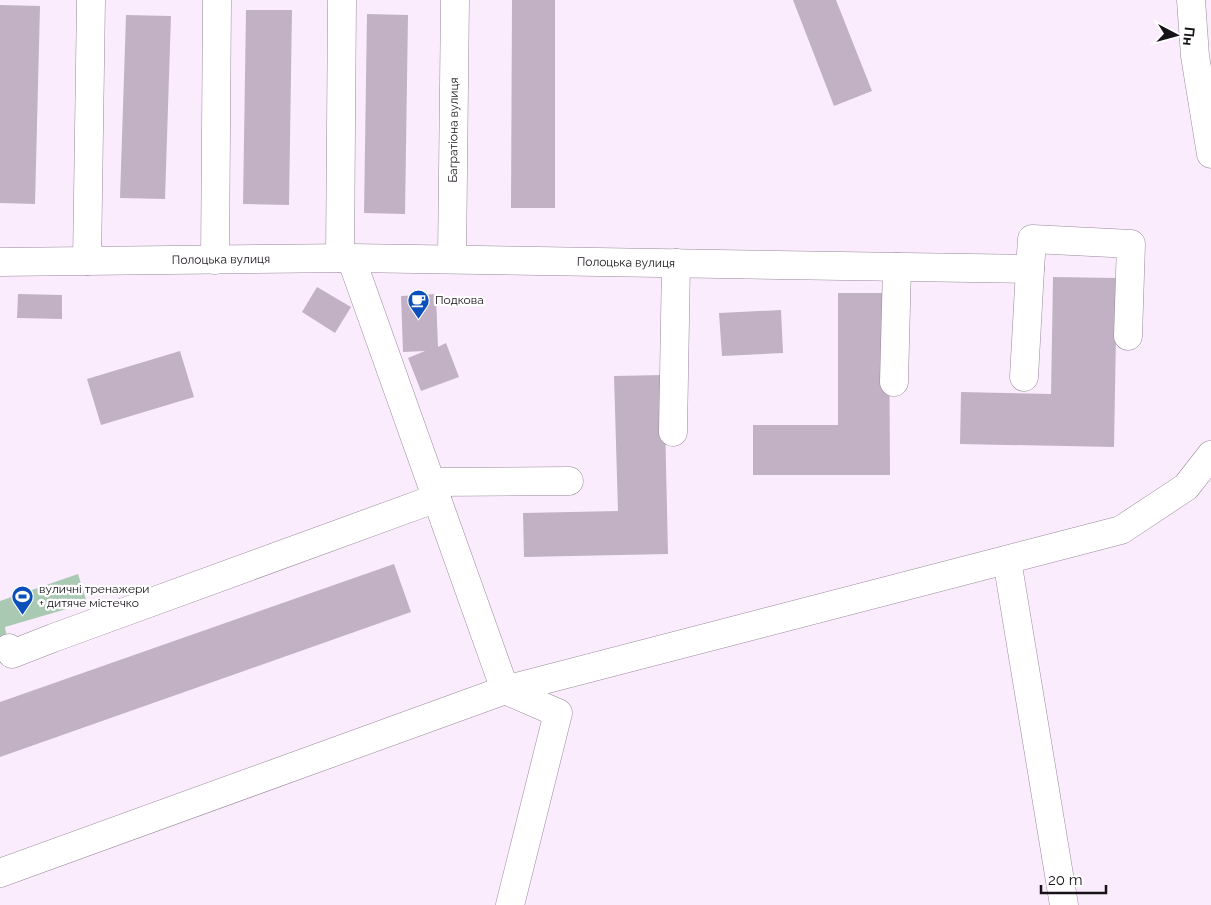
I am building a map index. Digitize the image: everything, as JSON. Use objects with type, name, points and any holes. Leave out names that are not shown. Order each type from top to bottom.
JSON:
[{"type":"street","points":[[87,261],[91,0]]},
{"type":"street","points":[[214,260],[217,0]]},
{"type":"street","points":[[342,0],[345,258],[434,490],[505,690],[558,713],[510,905]]},
{"type":"street","name":"Багратіона вулиця","points":[[452,259],[454,0]]},
{"type":"street","points":[[1191,0],[1195,56],[1211,154]]},
{"type":"street","points":[[1024,377],[1032,239],[1131,244],[1128,336]]},
{"type":"street","name":"Полоцька вулиця","points":[[0,262],[345,258],[1030,269]]},
{"type":"street","points":[[673,432],[676,263]]},
{"type":"street","points":[[894,382],[897,267]]},
{"type":"street","points":[[1186,487],[1211,455]]},
{"type":"street","points":[[0,873],[505,690],[1121,530],[1211,470]]},
{"type":"street","points":[[7,654],[53,638],[434,490],[569,481]]},
{"type":"street","points":[[1006,560],[1064,905]]},
{"type":"green space","name":"вуличні тренажери + дитяче містечко","points":[[78,574],[87,603],[5,627],[9,648],[0,652],[0,601]]},
{"type":"building","points":[[512,0],[555,0],[555,208],[511,208]]},
{"type":"building","points":[[793,0],[836,0],[872,91],[834,106]]},
{"type":"building","points":[[0,5],[40,6],[35,204],[0,203]]},
{"type":"building","points":[[246,10],[292,10],[289,205],[243,204]]},
{"type":"building","points":[[367,14],[408,15],[405,214],[364,213]]},
{"type":"building","points":[[126,15],[171,16],[165,199],[120,198]]},
{"type":"building","points":[[1053,277],[1117,278],[1114,447],[960,444],[961,392],[1051,394]]},
{"type":"building","points":[[317,287],[351,307],[335,333],[302,312]]},
{"type":"building","points":[[838,293],[889,293],[890,475],[753,475],[753,425],[838,425]]},
{"type":"building","points":[[18,294],[62,295],[62,319],[17,318]]},
{"type":"building","name":"Подкова","points":[[436,294],[438,347],[446,343],[459,377],[421,391],[408,358],[425,351],[403,352],[401,296]]},
{"type":"building","points":[[781,310],[783,353],[722,356],[719,313]]},
{"type":"building","points":[[180,351],[194,397],[101,425],[87,379]]},
{"type":"building","points":[[664,375],[668,554],[524,557],[523,513],[618,511],[614,376]]},
{"type":"building","points":[[394,564],[411,612],[0,757],[0,702]]},
{"type":"place","name":"Подкова","points":[[419,319]]},
{"type":"place","name":"вуличні тренажери + дитяче містечко","points":[[23,615]]}]
